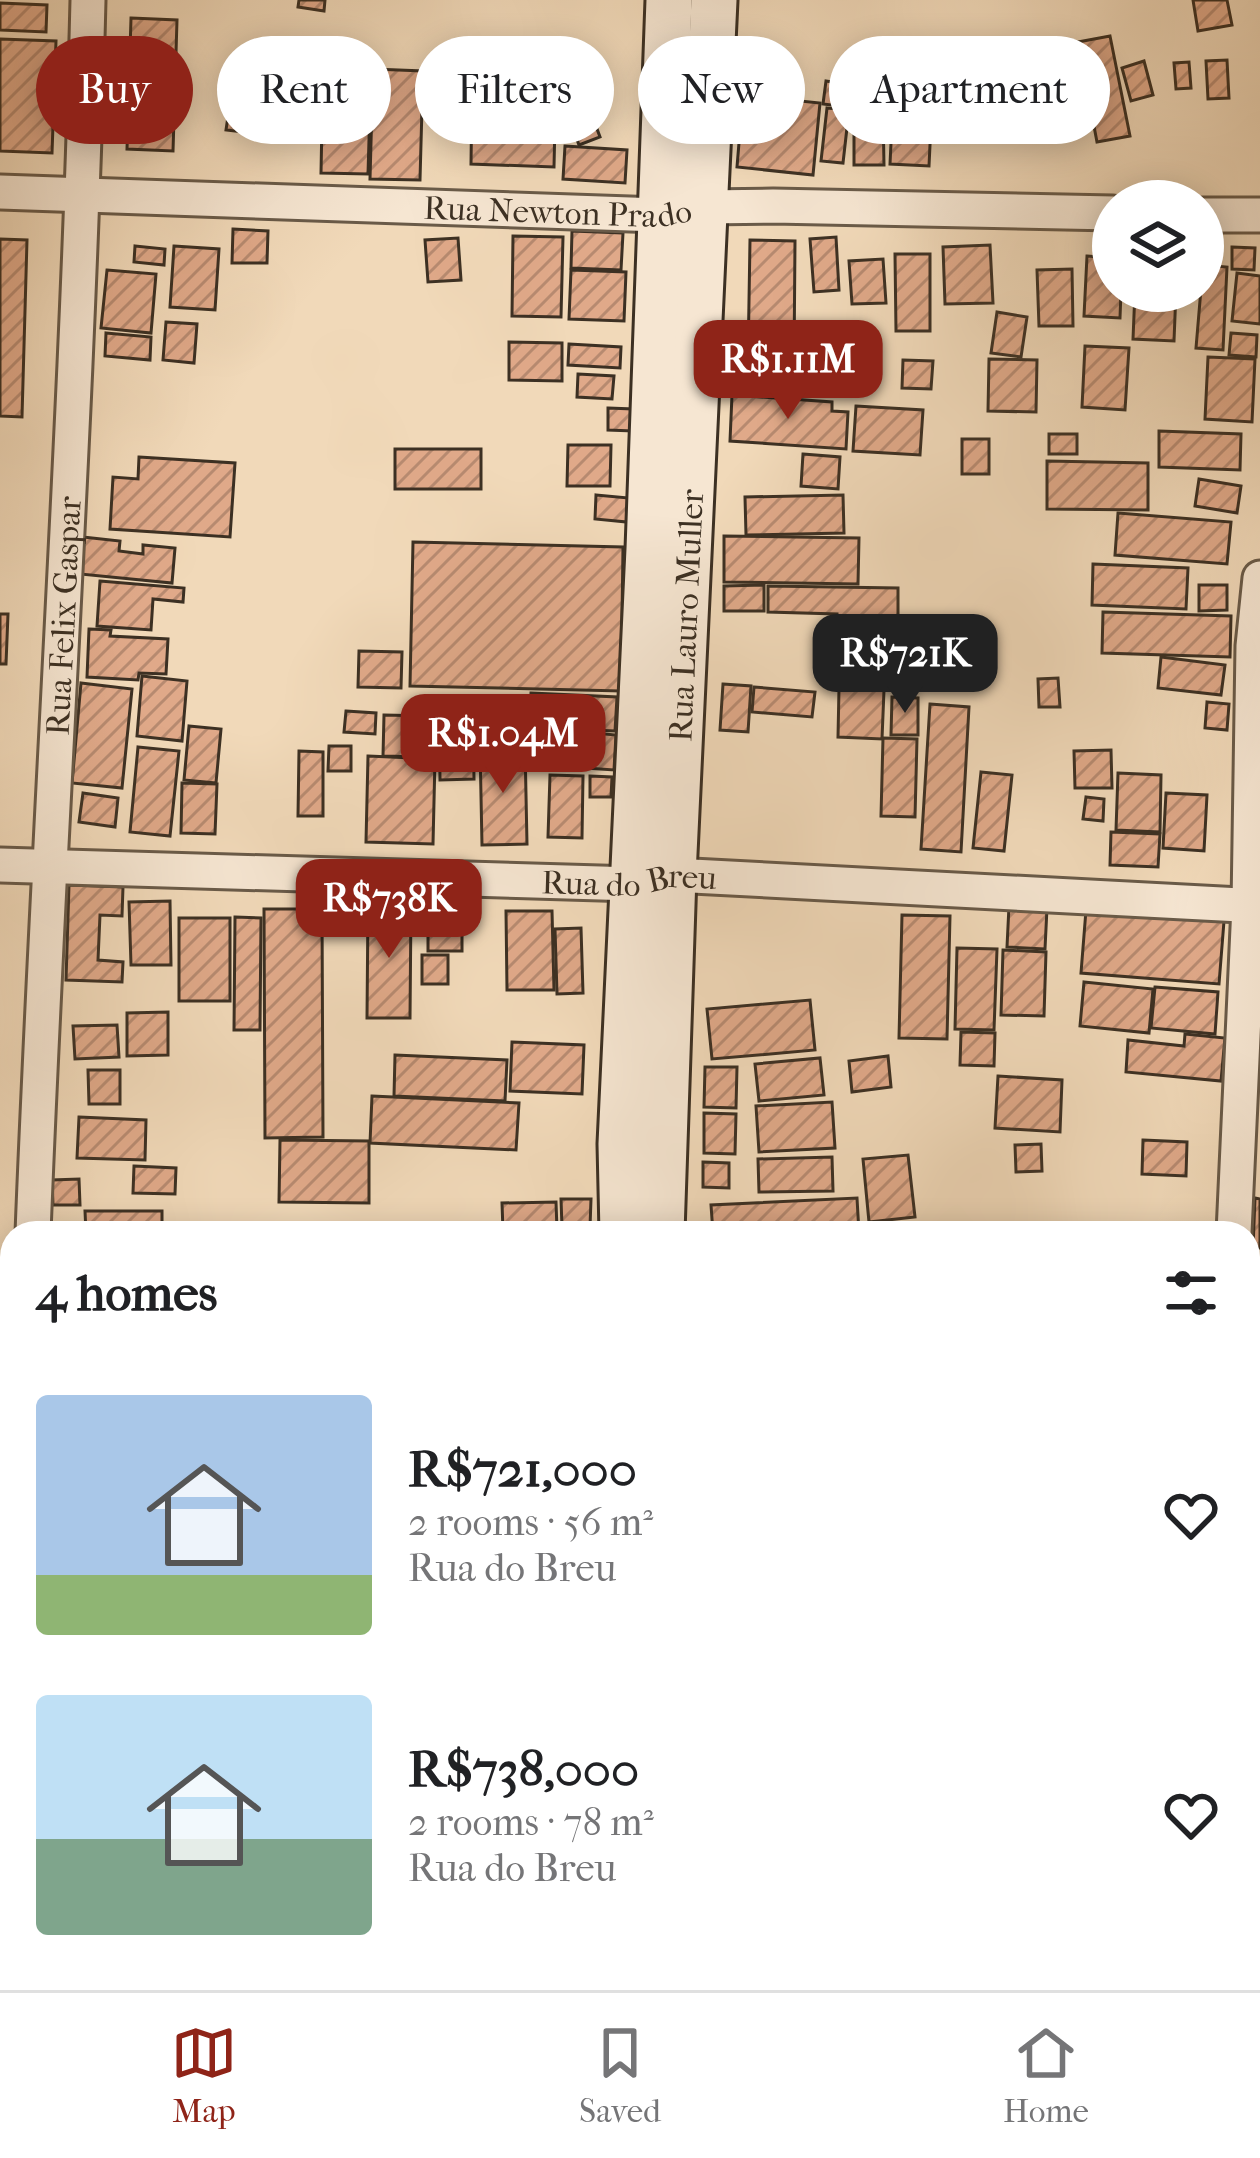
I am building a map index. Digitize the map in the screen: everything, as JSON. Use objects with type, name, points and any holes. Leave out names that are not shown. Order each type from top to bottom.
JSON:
[{"type":"street","name":"Rua Felix Gaspar","points":[[33,1221],[47,864],[83,195],[88,0]]},
{"type":"street","name":"Rua Lauro Muller","points":[[668,551],[659,214],[669,0]]},
{"type":"street","name":"Rua Lauro Muller","points":[[661,1221],[654,880],[668,551],[704,207],[714,0]]},
{"type":"street","name":"Rua Newton Prado","points":[[0,192],[659,214],[704,207],[1092,213]]},
{"type":"street","points":[[1224,214],[1260,215]]},
{"type":"street","points":[[1235,1221],[1255,906],[1253,646],[1260,578]]},
{"type":"street","name":"Rua do Breu","points":[[0,865],[654,880],[1255,906]]},
{"type":"street","name":"Rua Lauro Muller","points":[[623,1221],[621,1144],[654,880]]},
{"type":"building","points":[[299,0],[325,0],[324,11],[298,7]]},
{"type":"building","points":[[1193,0],[1227,0],[1232,25],[1198,31]]},
{"type":"building","points":[[0,3],[47,5],[46,32],[0,30]]},
{"type":"building","points":[[131,18],[177,20],[177,36],[130,36]]},
{"type":"building","points":[[1110,36],[1130,136],[1110,140]]},
{"type":"building","points":[[0,39],[36,40],[36,144],[52,144],[52,153],[0,151]]},
{"type":"building","points":[[1227,60],[1229,98],[1208,99],[1206,61]]},
{"type":"building","points":[[1144,61],[1153,95],[1131,101],[1122,68]]},
{"type":"building","points":[[1189,62],[1191,88],[1176,89],[1174,63]]},
{"type":"building","points":[[391,70],[415,71],[420,180],[370,179],[371,144],[391,144]]},
{"type":"building","points":[[826,81],[829,81],[829,105],[823,104]]},
{"type":"building","points":[[805,101],[820,103],[813,175],[737,167],[739,144],[805,144]]},
{"type":"building","points":[[829,108],[829,144],[845,144],[843,163],[821,161]]},
{"type":"building","points":[[127,144],[173,144],[173,151],[127,149]]},
{"type":"building","points":[[322,144],[369,144],[368,174],[321,173]]},
{"type":"building","points":[[471,144],[555,144],[554,167],[471,164]]},
{"type":"building","points":[[854,144],[884,144],[884,165],[854,165]]},
{"type":"building","points":[[891,144],[930,144],[929,166],[890,164]]},
{"type":"building","points":[[565,146],[627,150],[625,183],[563,179]]},
{"type":"building","points":[[233,229],[268,231],[267,263],[232,263]]},
{"type":"building","points":[[572,231],[623,233],[621,270],[571,268]]},
{"type":"building","points":[[513,236],[563,237],[561,317],[512,316]]},
{"type":"building","points":[[836,237],[839,290],[814,292],[810,239]]},
{"type":"building","points":[[458,238],[461,280],[428,282],[425,240]]},
{"type":"building","points":[[0,239],[27,240],[22,417],[0,416]]},
{"type":"building","points":[[750,240],[795,241],[794,363],[748,362]]},
{"type":"building","points":[[990,245],[993,303],[945,304],[943,247]]},
{"type":"building","points":[[135,246],[165,249],[164,265],[134,262]]},
{"type":"building","points":[[174,246],[219,249],[215,310],[170,307]]},
{"type":"building","points":[[1232,247],[1255,248],[1254,270],[1232,269]]},
{"type":"building","points":[[895,254],[930,254],[930,331],[896,331]]},
{"type":"building","points":[[1087,256],[1092,256],[1092,312],[1120,312],[1120,318],[1084,316]]},
{"type":"building","points":[[883,259],[886,303],[852,304],[849,261]]},
{"type":"building","points":[[1227,267],[1223,350],[1196,348],[1199,312],[1224,312]]},
{"type":"building","points":[[1072,269],[1073,326],[1039,326],[1037,270]]},
{"type":"building","points":[[107,270],[156,274],[151,333],[101,328]]},
{"type":"building","points":[[571,270],[626,272],[624,321],[569,319]]},
{"type":"building","points":[[1237,273],[1260,276],[1260,324],[1232,321]]},
{"type":"building","points":[[997,312],[1027,317],[1021,357],[991,353]]},
{"type":"building","points":[[1134,312],[1175,312],[1174,341],[1133,339]]},
{"type":"building","points":[[166,322],[197,324],[194,363],[163,360]]},
{"type":"building","points":[[106,333],[151,337],[150,360],[105,356]]},
{"type":"building","points":[[1231,333],[1257,335],[1256,357],[1229,355]]},
{"type":"building","points":[[509,342],[562,343],[562,381],[509,380]]},
{"type":"building","points":[[569,344],[621,347],[620,368],[568,365]]},
{"type":"building","points":[[1085,346],[1129,348],[1125,410],[1082,407]]},
{"type":"building","points":[[1208,357],[1255,359],[1252,422],[1205,419]]},
{"type":"building","points":[[989,359],[1037,360],[1036,412],[988,411]]},
{"type":"building","points":[[903,360],[933,361],[931,389],[902,388]]},
{"type":"building","points":[[578,374],[614,376],[612,399],[577,397]]},
{"type":"building","points":[[732,395],[832,402],[832,411],[848,412],[846,449],[730,441]]},
{"type":"building","points":[[856,406],[923,410],[920,455],[853,451]]},
{"type":"building","points":[[608,408],[633,409],[633,431],[608,430]]},
{"type":"building","points":[[1159,431],[1241,434],[1240,470],[1159,467]]},
{"type":"building","points":[[1049,434],[1077,434],[1077,454],[1049,454]]},
{"type":"building","points":[[962,439],[989,439],[989,474],[962,474]]},
{"type":"building","points":[[568,445],[611,445],[610,486],[567,486]]},
{"type":"building","points":[[395,449],[481,449],[481,489],[395,489]]},
{"type":"building","points":[[803,454],[840,457],[838,489],[801,486]]},
{"type":"building","points":[[139,457],[235,463],[230,537],[110,529],[113,477],[138,479]]},
{"type":"building","points":[[1047,461],[1148,463],[1148,510],[1047,509]]},
{"type":"building","points":[[1199,479],[1241,486],[1237,513],[1195,506]]},
{"type":"building","points":[[596,495],[629,498],[627,522],[595,519]]},
{"type":"building","points":[[843,495],[844,533],[746,535],[745,497]]},
{"type":"building","points":[[1118,513],[1231,522],[1227,564],[1115,555]]},
{"type":"building","points":[[724,536],[859,538],[858,584],[724,582]]},
{"type":"building","points":[[83,537],[120,541],[119,551],[143,554],[143,545],[175,548],[172,583],[80,574]]},
{"type":"building","points":[[413,542],[623,547],[621,691],[410,686]]},
{"type":"building","points":[[1093,564],[1188,568],[1186,609],[1092,605]]},
{"type":"building","points":[[100,581],[184,588],[183,602],[153,599],[151,630],[97,626]]},
{"type":"building","points":[[764,585],[764,611],[724,611],[724,586]]},
{"type":"building","points":[[1199,585],[1227,585],[1227,610],[1199,611]]},
{"type":"building","points":[[768,586],[898,588],[898,640],[837,639],[837,614],[768,612]]},
{"type":"building","points":[[1103,612],[1231,616],[1230,657],[1102,653]]},
{"type":"building","points":[[0,614],[8,614],[6,664],[0,664]]},
{"type":"building","points":[[89,629],[111,630],[110,636],[168,639],[166,674],[139,673],[138,680],[87,677]]},
{"type":"building","points":[[359,651],[402,652],[401,688],[358,687]]},
{"type":"building","points":[[1161,657],[1225,665],[1221,695],[1158,688]]},
{"type":"building","points":[[142,676],[187,681],[182,741],[137,736]]},
{"type":"building","points":[[1058,678],[1060,707],[1039,707],[1038,679]]},
{"type":"building","points":[[81,683],[132,689],[122,788],[72,783]]},
{"type":"building","points":[[723,684],[751,686],[748,732],[720,730]]},
{"type":"building","points":[[754,687],[815,692],[812,717],[752,712]]},
{"type":"building","points":[[839,688],[884,690],[882,739],[838,737]]},
{"type":"building","points":[[531,693],[617,697],[615,731],[570,729],[569,745],[529,744]]},
{"type":"building","points":[[892,697],[918,698],[918,735],[891,735]]},
{"type":"building","points":[[1207,702],[1229,704],[1227,730],[1205,728]]},
{"type":"building","points":[[473,703],[474,779],[440,780],[439,704]]},
{"type":"building","points":[[930,704],[969,707],[961,852],[921,849]]},
{"type":"building","points":[[346,711],[376,713],[375,734],[344,732]]},
{"type":"building","points":[[384,715],[427,716],[426,757],[383,756]]},
{"type":"building","points":[[189,726],[221,729],[216,783],[184,780]]},
{"type":"building","points":[[584,732],[616,735],[614,770],[571,767],[573,741],[583,742]]},
{"type":"building","points":[[883,738],[917,739],[915,817],[881,816]]},
{"type":"building","points":[[329,746],[351,746],[351,771],[328,771]]},
{"type":"building","points":[[525,746],[527,844],[482,845],[480,747]]},
{"type":"building","points":[[138,747],[179,751],[170,836],[130,832]]},
{"type":"building","points":[[1111,750],[1112,788],[1075,788],[1074,751]]},
{"type":"building","points":[[299,751],[323,752],[323,816],[298,816]]},
{"type":"building","points":[[368,756],[435,759],[433,844],[366,842]]},
{"type":"building","points":[[981,772],[1012,775],[1004,851],[973,848]]},
{"type":"building","points":[[1118,773],[1161,775],[1160,832],[1116,830]]},
{"type":"building","points":[[550,775],[583,776],[582,838],[548,837]]},
{"type":"building","points":[[590,776],[612,777],[611,797],[590,797]]},
{"type":"building","points":[[182,783],[217,784],[215,834],[181,833]]},
{"type":"building","points":[[83,793],[118,798],[115,827],[79,822]]},
{"type":"building","points":[[1166,793],[1207,795],[1204,851],[1163,848]]},
{"type":"building","points":[[1086,797],[1104,799],[1103,821],[1083,819]]},
{"type":"building","points":[[1111,832],[1160,834],[1158,867],[1110,865]]},
{"type":"building","points":[[69,885],[123,887],[122,916],[100,915],[98,960],[123,962],[122,982],[66,980]]},
{"type":"building","points":[[170,901],[171,965],[131,965],[129,902]]},
{"type":"building","points":[[368,904],[411,905],[410,1018],[367,1018]]},
{"type":"building","points":[[413,905],[462,905],[462,951],[428,951],[428,934],[412,934]]},
{"type":"building","points":[[1009,906],[1047,908],[1045,949],[1007,947]]},
{"type":"building","points":[[264,909],[322,909],[323,1137],[265,1138]]},
{"type":"building","points":[[1086,910],[1224,921],[1219,984],[1081,973]]},
{"type":"building","points":[[506,911],[552,911],[554,990],[507,990]]},
{"type":"building","points":[[902,915],[950,916],[947,1039],[899,1038]]},
{"type":"building","points":[[235,917],[261,918],[260,1030],[234,1030]]},
{"type":"building","points":[[179,918],[230,918],[230,1001],[179,1001]]},
{"type":"building","points":[[581,928],[583,993],[557,994],[555,929]]},
{"type":"building","points":[[957,948],[997,949],[994,1030],[955,1029]]},
{"type":"building","points":[[1003,950],[1046,952],[1044,1016],[1001,1015]]},
{"type":"building","points":[[422,955],[448,955],[448,984],[422,984]]},
{"type":"building","points":[[1084,982],[1153,989],[1149,1033],[1080,1026]]},
{"type":"building","points":[[1155,987],[1218,992],[1215,1034],[1151,1028]]},
{"type":"building","points":[[810,1000],[815,1050],[712,1059],[707,1009]]},
{"type":"building","points":[[168,1012],[168,1055],[127,1056],[127,1013]]},
{"type":"building","points":[[117,1025],[119,1057],[75,1059],[73,1026]]},
{"type":"building","points":[[961,1032],[995,1033],[994,1066],[960,1065]]},
{"type":"building","points":[[1185,1034],[1225,1038],[1221,1081],[1126,1072],[1128,1040],[1184,1046]]},
{"type":"building","points":[[512,1042],[584,1045],[582,1094],[510,1091]]},
{"type":"building","points":[[395,1055],[507,1060],[505,1101],[394,1096]]},
{"type":"building","points":[[888,1056],[891,1087],[852,1092],[849,1061]]},
{"type":"building","points":[[820,1058],[824,1095],[759,1101],[755,1064]]},
{"type":"building","points":[[705,1067],[737,1067],[736,1108],[704,1107]]},
{"type":"building","points":[[88,1070],[120,1070],[120,1104],[89,1104]]},
{"type":"building","points":[[998,1076],[1062,1080],[1060,1132],[995,1128]]},
{"type":"building","points":[[372,1096],[519,1103],[516,1150],[370,1143]]},
{"type":"building","points":[[832,1102],[835,1148],[759,1152],[756,1106]]},
{"type":"building","points":[[704,1113],[736,1114],[735,1154],[704,1153]]},
{"type":"building","points":[[79,1117],[146,1120],[145,1160],[77,1158]]},
{"type":"building","points":[[280,1140],[369,1141],[369,1203],[279,1202]]},
{"type":"building","points":[[1143,1140],[1187,1142],[1186,1176],[1142,1174]]},
{"type":"building","points":[[1041,1144],[1042,1171],[1016,1172],[1015,1145]]},
{"type":"building","points":[[908,1155],[915,1217],[869,1221],[863,1159]]},
{"type":"building","points":[[832,1157],[833,1191],[759,1192],[758,1159]]},
{"type":"building","points":[[703,1162],[729,1163],[729,1188],[703,1187]]},
{"type":"building","points":[[134,1166],[176,1168],[175,1194],[133,1193]]},
{"type":"building","points":[[79,1179],[80,1205],[53,1205],[52,1180]]},
{"type":"building","points":[[857,1198],[858,1221],[712,1221],[711,1205]]},
{"type":"building","points":[[1255,1198],[1260,1199],[1260,1221],[1254,1221]]},
{"type":"building","points":[[561,1199],[591,1199],[590,1221],[562,1221]]},
{"type":"building","points":[[556,1202],[557,1221],[503,1221],[502,1203]]},
{"type":"building","points":[[85,1211],[162,1211],[162,1221],[85,1221]]}]
